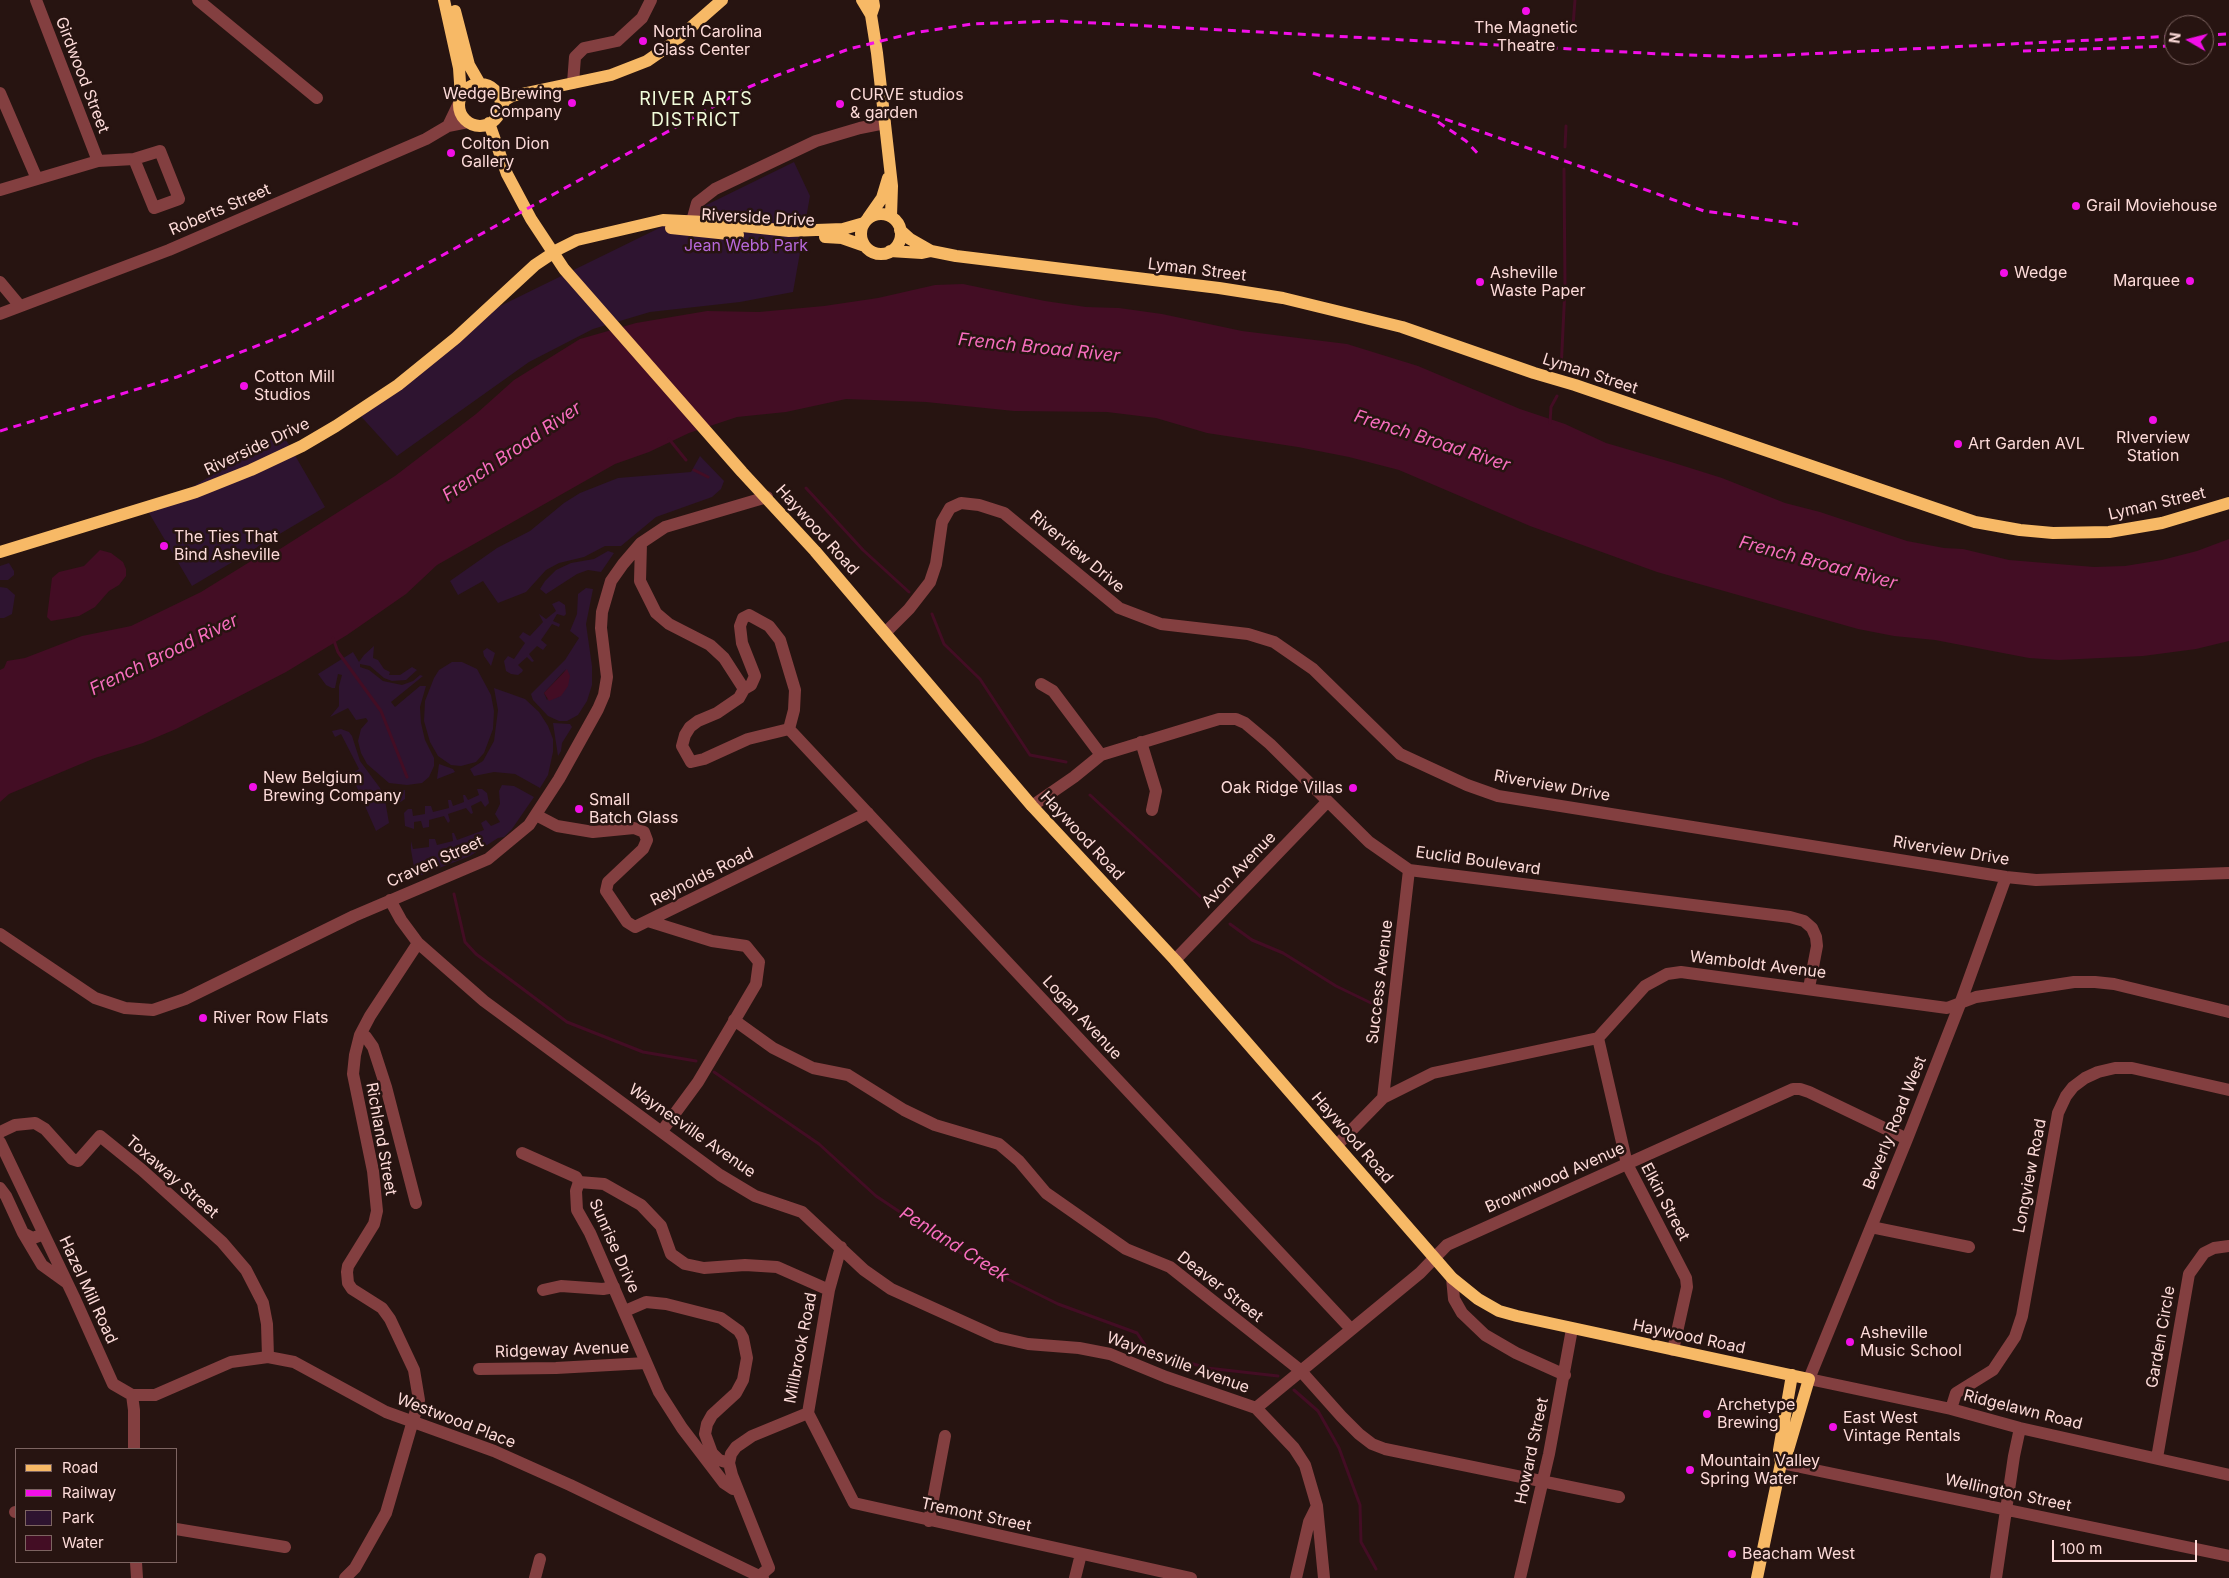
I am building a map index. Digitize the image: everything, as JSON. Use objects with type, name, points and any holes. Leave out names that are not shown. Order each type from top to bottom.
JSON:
[{"type":"main road","points":[[444,0],[459,68],[461,114],[468,122],[491,128],[501,107],[512,96],[610,75],[647,61],[672,43],[722,0]]},
{"type":"main road","points":[[453,0],[469,65],[480,84]]},
{"type":"main road","points":[[862,0],[871,15],[890,168],[891,216]]},
{"type":"main road","points":[[871,15],[874,6],[873,0]]},
{"type":"main road","points":[[460,100],[468,87],[486,84],[496,92],[500,99],[501,107]]},
{"type":"main road","points":[[496,92],[512,96]]},
{"type":"main road","name":"Haywood Road","points":[[491,128],[507,174],[531,219],[564,269],[742,472],[767,497],[886,632],[1032,806],[1175,960],[1466,1292],[1499,1310],[1572,1329],[1809,1379]]},
{"type":"main road","points":[[866,221],[879,214],[891,216],[899,225],[898,243],[890,251],[879,254],[865,246],[861,235],[866,221],[882,198],[890,168]]},
{"type":"main road","name":"Riverside Drive","points":[[0,552],[196,492],[251,470],[302,446],[336,426],[419,369],[545,258],[577,240],[617,230],[649,225],[663,220],[692,221],[789,231],[843,229],[866,221]]},
{"type":"main road","name":"Riverside Drive","points":[[649,225],[759,236],[842,238],[865,246]]},
{"type":"main road","name":"Lyman Street","points":[[900,230],[910,239],[931,251]]},
{"type":"main road","name":"Lyman Street","points":[[890,251],[922,253],[931,251],[1283,298],[1402,327],[1975,522],[2020,530],[2053,533],[2109,532],[2162,523],[2229,503]]},
{"type":"main road","points":[[1758,1578],[1780,1463],[1779,1450],[1792,1376]]},
{"type":"main road","points":[[1780,1463],[1788,1450],[1809,1379]]},
{"type":"street","name":"Girdwood Street","points":[[36,0],[98,162]]},
{"type":"street","points":[[198,0],[317,98]]},
{"type":"street","points":[[573,83],[575,57],[584,48],[617,41],[642,18],[651,0]]},
{"type":"street","points":[[0,93],[37,179]]},
{"type":"street","points":[[448,126],[460,100]]},
{"type":"street","name":"Roberts Street","points":[[0,314],[169,250],[426,139],[448,126],[468,122]]},
{"type":"street","points":[[692,221],[697,203],[715,189],[816,141],[885,123]]},
{"type":"street","points":[[0,190],[98,162],[134,159],[160,151],[179,198],[154,208],[134,159]]},
{"type":"street","points":[[0,282],[20,306]]},
{"type":"street","name":"Craven Street","points":[[0,934],[95,998],[124,1008],[153,1010],[185,999],[390,900],[488,859],[518,835],[536,815],[559,779],[604,695],[607,677],[600,628],[605,598],[611,581],[641,543],[665,527],[767,497]]},
{"type":"street","name":"Riverview Drive","points":[[886,632],[910,609],[930,582],[936,564],[942,522],[950,508],[962,503],[979,505],[1004,512],[1119,608],[1161,624],[1248,634],[1274,642],[1313,670],[1400,754],[1467,785],[1498,796],[2006,877],[2036,880],[2229,873]]},
{"type":"street","points":[[641,543],[640,581],[656,613],[669,624],[710,645],[724,658],[744,689]]},
{"type":"street","points":[[749,615],[769,626],[780,640],[795,690],[794,710],[789,729],[748,739],[704,759],[691,762],[682,746],[690,727],[698,721],[717,713],[739,698],[744,689],[751,685],[755,676],[742,643],[740,626],[743,618],[749,615]]},
{"type":"street","points":[[1041,684],[1053,691],[1101,755]]},
{"type":"street","name":"Euclid Boulevard","points":[[1032,806],[1074,777],[1101,755],[1219,719],[1236,719],[1245,723],[1270,744],[1368,842],[1409,870],[1804,921],[1812,928],[1816,937],[1809,988]]},
{"type":"street","name":"Logan Avenue","points":[[789,729],[1351,1329]]},
{"type":"street","points":[[1141,742],[1156,791],[1152,810]]},
{"type":"street","name":"Avon Avenue","points":[[1175,960],[1327,802]]},
{"type":"street","name":"Reynolds Road","points":[[648,921],[868,813]]},
{"type":"street","points":[[536,815],[557,826],[566,828],[593,832],[634,828],[644,832],[647,840],[644,849],[608,882],[606,891],[627,922],[635,927],[648,921]]},
{"type":"street","name":"Success Avenue","points":[[1383,1098],[1409,870]]},
{"type":"street","name":"Beverly Road West","points":[[1809,1379],[1960,1004],[2006,877]]},
{"type":"street","name":"Waynesville Avenue","points":[[390,900],[401,920],[418,943],[484,1001],[720,1175],[755,1196],[802,1212],[864,1270],[891,1289],[997,1337],[1028,1344],[1079,1348],[1110,1354],[1166,1377],[1256,1408],[1294,1448],[1304,1465],[1317,1506],[1324,1578]]},
{"type":"street","name":"Reynolds Road","points":[[648,921],[712,940],[746,946],[759,962],[756,984],[698,1082],[662,1131]]},
{"type":"street","name":"Richland Street","points":[[345,1578],[355,1568],[386,1513],[419,1400],[418,1384],[404,1346],[390,1319],[382,1308],[352,1289],[348,1283],[346,1272],[374,1224],[377,1211],[373,1171],[353,1074],[355,1055],[361,1034],[370,1016],[418,943]]},
{"type":"street","name":"Wamboldt Avenue","points":[[1598,1038],[1645,986],[1668,974],[1681,972],[1947,1008],[1976,997],[2074,982],[2095,982],[2114,984],[2229,1012]]},
{"type":"street","name":"Deaver Street","points":[[734,1020],[773,1048],[813,1068],[848,1076],[904,1110],[935,1125],[999,1144],[1019,1161],[1046,1193],[1126,1249],[1170,1267],[1300,1370],[1341,1416],[1372,1444],[1385,1449],[1619,1497]]},
{"type":"street","points":[[361,1034],[366,1037],[372,1047],[386,1087],[416,1203]]},
{"type":"street","points":[[1336,1145],[1383,1098],[1433,1073],[1598,1038]]},
{"type":"street","name":"Elkin Street","points":[[1598,1038],[1627,1164],[1686,1278],[1687,1287],[1673,1350]]},
{"type":"street","name":"Longview Road","points":[[1951,1408],[1956,1393],[1994,1370],[2015,1337],[2022,1316],[2058,1114],[2066,1096],[2085,1078],[2098,1072],[2124,1068],[2145,1070],[2229,1090]]},
{"type":"street","name":"Brownwood Avenue","points":[[1256,1408],[1420,1273],[1447,1245],[1793,1090],[1800,1089],[1809,1092],[1907,1139]]},
{"type":"street","name":"Toxaway Street","points":[[0,1132],[15,1125],[35,1123],[45,1129],[72,1160],[78,1161],[100,1136],[142,1170],[222,1242],[246,1270],[263,1303],[267,1324],[268,1358]]},
{"type":"street","name":"Hazel Mill Road","points":[[0,1142],[68,1283],[113,1384],[132,1395]]},
{"type":"street","points":[[522,1153],[576,1177],[579,1182]]},
{"type":"street","name":"Sunrise Drive","points":[[737,1488],[730,1488],[724,1483],[682,1428],[659,1392],[614,1287],[577,1210],[576,1191],[579,1182],[604,1184],[641,1205],[661,1226],[671,1254],[685,1264],[704,1268],[745,1265],[777,1267],[829,1290]]},
{"type":"street","points":[[0,1188],[42,1265],[68,1283]]},
{"type":"street","points":[[1871,1227],[1969,1247]]},
{"type":"street","points":[[23,1233],[33,1238],[44,1234]]},
{"type":"street","name":"Garden Circle","points":[[2157,1458],[2189,1274],[2204,1253],[2214,1248],[2229,1246]]},
{"type":"street","name":"Millbrook Road","points":[[729,1463],[733,1450],[752,1436],[808,1413],[829,1290],[841,1247]]},
{"type":"street","points":[[1452,1278],[1454,1299],[1462,1313],[1485,1335],[1516,1353],[1565,1375]]},
{"type":"street","points":[[543,1290],[561,1286],[603,1289],[614,1287]]},
{"type":"street","points":[[624,1311],[646,1302],[666,1304],[721,1318],[739,1332],[743,1338],[747,1358],[743,1380],[736,1393],[712,1415],[706,1429],[708,1444],[712,1453],[719,1460],[729,1463],[769,1568],[760,1577]]},
{"type":"street","name":"Howard Street","points":[[1520,1578],[1565,1375],[1572,1329]]},
{"type":"street","name":"Westwood Place","points":[[132,1395],[155,1395],[231,1362],[268,1358],[294,1362],[306,1367],[366,1403],[494,1451],[760,1577]]},
{"type":"street","name":"Ridgeway Avenue","points":[[479,1369],[556,1368],[646,1362]]},
{"type":"street","name":"Ridgelawn Road","points":[[1809,1379],[1951,1408],[2020,1428],[2229,1475]]},
{"type":"street","points":[[132,1395],[134,1448]]},
{"type":"street","name":"Tremont Street","points":[[808,1413],[854,1503],[1191,1578]]},
{"type":"street","points":[[1996,1578],[2014,1456],[2020,1428]]},
{"type":"street","points":[[929,1521],[945,1436]]},
{"type":"street","name":"Wellington Street","points":[[1780,1463],[2229,1556]]},
{"type":"street","points":[[1296,1578],[1309,1522],[1317,1506]]},
{"type":"street","points":[[178,1528],[285,1547]]},
{"type":"street","points":[[1075,1578],[1081,1554]]},
{"type":"street","points":[[535,1578],[540,1559]]},
{"type":"street","points":[[136,1563],[137,1578]]},
{"type":"green space","name":"Jean Webb Park","points":[[794,162],[810,196],[793,292],[740,302],[650,312],[593,329],[529,362],[397,456],[357,412],[494,309]]},
{"type":"green space","points":[[282,433],[325,507],[192,586],[149,513]]},
{"type":"green space","points":[[700,456],[724,481],[721,489],[712,497],[656,517],[621,546],[605,546],[584,557],[559,563],[546,570],[526,592],[498,603],[483,581],[458,595],[450,581],[497,548],[530,531],[564,503],[580,493],[618,478],[691,472]]},
{"type":"green space","points":[[608,551],[614,553],[601,572],[588,570],[577,574],[546,594],[540,589],[556,570],[571,563],[594,559]]},
{"type":"green space","points":[[9,563],[14,571],[14,575],[8,580],[0,580],[0,566]]},
{"type":"green space","points":[[0,587],[7,588],[15,595],[12,614],[4,618],[0,618]]},
{"type":"green space","points":[[586,588],[593,589],[586,624],[592,666],[592,685],[587,701],[578,715],[567,721],[559,721],[548,716],[533,700],[531,694],[565,660],[579,638],[570,631],[577,614],[578,594]],"holes":[[[566,669],[547,700],[544,693]]]},
{"type":"green space","points":[[559,601],[565,605],[566,614],[564,616],[557,614],[553,621],[560,624],[559,627],[552,624],[541,640],[547,645],[543,650],[537,646],[529,654],[534,661],[532,662],[527,657],[518,665],[523,670],[518,675],[506,671],[504,661],[508,656],[514,659],[525,643],[519,637],[523,632],[530,636],[543,622],[539,614],[546,619],[556,611],[552,604]]},
{"type":"green space","points":[[374,646],[373,658],[378,660],[384,669],[390,672],[389,675],[400,675],[412,667],[417,670],[406,680],[392,681],[384,678],[370,666],[360,664],[360,667],[369,670],[383,681],[402,685],[413,681],[420,675],[423,676],[391,702],[395,707],[420,686],[426,686],[420,707],[421,723],[425,740],[434,758],[434,766],[429,777],[422,783],[407,785],[389,783],[367,764],[361,753],[358,741],[361,729],[368,721],[366,718],[356,720],[348,708],[330,717],[339,706],[339,686],[342,675],[338,674],[335,688],[332,688],[326,685],[318,674],[353,652],[359,662]]},
{"type":"green space","points":[[487,648],[495,653],[491,666],[484,656],[483,651]]},
{"type":"green space","points":[[452,662],[462,662],[477,669],[491,695],[494,711],[493,729],[484,753],[476,762],[461,766],[451,765],[438,756],[430,742],[424,721],[425,701],[434,678],[439,670]]},
{"type":"green space","points":[[494,688],[525,699],[539,712],[548,726],[553,739],[553,752],[548,775],[540,788],[515,774],[494,772],[474,776],[470,769],[483,761],[494,741],[498,710]]},
{"type":"green space","points":[[553,723],[570,724],[572,727],[562,743],[558,756]]},
{"type":"green space","points":[[341,729],[349,732],[352,736],[360,761],[380,788],[385,800],[389,823],[376,831],[351,774],[359,769],[341,734],[335,737],[332,731]]},
{"type":"green space","points":[[439,764],[453,769],[455,772],[437,779]]},
{"type":"green space","points":[[502,785],[514,786],[534,797],[512,829],[504,837],[498,838],[470,856],[419,876],[415,873],[411,841],[413,849],[429,847],[429,839],[435,839],[437,845],[453,841],[452,833],[454,833],[457,840],[484,830],[481,823],[486,820],[491,826],[500,822],[495,814],[500,804],[499,791]]},
{"type":"green space","points":[[477,789],[482,789],[487,793],[489,803],[485,807],[481,801],[471,806],[473,813],[471,814],[466,808],[448,814],[450,821],[448,823],[444,816],[429,820],[429,827],[423,828],[421,821],[414,822],[414,829],[405,826],[404,813],[408,809],[412,809],[413,816],[425,814],[425,806],[431,806],[433,812],[449,808],[448,800],[451,800],[453,806],[464,802],[463,795],[468,800],[479,795]]},
{"type":"green space","points":[[405,790],[405,799],[399,803],[394,802],[392,799],[393,793]]},
{"type":"water","name":"French Broad River","points":[[963,284],[1045,301],[1162,314],[1242,331],[1347,344],[1418,366],[1520,409],[1565,424],[1606,443],[1722,478],[1785,503],[1820,512],[1907,541],[1944,548],[1963,549],[2009,560],[2094,567],[2125,566],[2162,560],[2197,551],[2229,539],[2229,641],[2196,649],[2143,656],[2059,660],[2029,658],[1935,640],[1894,636],[1858,629],[1657,572],[1530,526],[1399,470],[1349,457],[1207,433],[1156,418],[1107,412],[1014,411],[926,402],[846,399],[786,412],[737,417],[689,433],[649,452],[615,464],[437,565],[406,594],[347,635],[286,672],[176,729],[143,743],[95,758],[9,794],[0,802],[0,670],[4,668],[7,661],[25,658],[82,636],[131,626],[201,592],[256,558],[280,549],[395,476],[476,414],[514,380],[580,339],[636,323],[707,311],[759,312],[824,306],[878,298],[935,285]]},
{"type":"water","points":[[100,550],[111,553],[123,562],[126,576],[95,607],[79,616],[51,621],[47,617],[52,578],[59,572],[84,566]]},
{"type":"water","points":[[567,669],[570,676],[568,686],[561,696],[549,701],[544,693]]},
{"type":"waterway","points":[[1573,26],[1575,0]]},
{"type":"waterway","points":[[1565,147],[1566,126]]},
{"type":"waterway","points":[[1561,370],[1565,288],[1564,169]]},
{"type":"waterway","points":[[1550,423],[1551,407],[1557,396]]},
{"type":"waterway","points":[[669,439],[686,460]]},
{"type":"waterway","points":[[694,470],[708,477]]},
{"type":"waterway","points":[[806,488],[863,550],[909,592]]},
{"type":"waterway","points":[[932,614],[944,644],[980,679],[1030,755],[1066,762]]},
{"type":"waterway","name":"Penland Creek","points":[[333,638],[338,652],[381,711],[407,777]]},
{"type":"waterway","points":[[1090,795],[1204,900]]},
{"type":"waterway","name":"Penland Creek","points":[[454,894],[465,942],[476,954],[567,1022],[643,1052],[696,1061]]},
{"type":"waterway","points":[[1230,924],[1252,940],[1283,953],[1336,986],[1371,1003]]},
{"type":"waterway","name":"Penland Creek","points":[[714,1072],[819,1144],[876,1196],[979,1265],[1058,1304],[1137,1333],[1149,1351],[1207,1368],[1278,1376]]},
{"type":"waterway","name":"Penland Creek","points":[[1294,1390],[1318,1411],[1339,1448],[1360,1505],[1361,1542],[1376,1569]]},
{"type":"railway","points":[[0,431],[177,377],[290,333],[390,284],[749,87],[849,49],[913,33],[972,24],[1058,21],[1745,57],[2164,36]]},
{"type":"railway","points":[[2214,35],[2229,34]]},
{"type":"railway","points":[[2214,45],[2229,44]]},
{"type":"railway","points":[[2023,51],[2164,46]]},
{"type":"railway","points":[[1313,73],[1704,211],[1798,224]]},
{"type":"railway","points":[[1438,122],[1466,141],[1481,157]]},
{"type":"place","name":"The Magnetic Theatre","points":[[1526,11]]},
{"type":"place","name":"North Carolina Glass Center","points":[[643,41]]},
{"type":"place","name":"Wedge Brewing Company","points":[[572,103]]},
{"type":"place","name":"CURVE studios & garden","points":[[840,104]]},
{"type":"place","name":"Colton Dion Gallery","points":[[451,153]]},
{"type":"place","name":"Grail Moviehouse","points":[[2076,206]]},
{"type":"place","name":"Wedge","points":[[2004,273]]},
{"type":"place","name":"Marquee","points":[[2190,281]]},
{"type":"place","name":"Asheville Waste Paper","points":[[1480,282]]},
{"type":"place","name":"Cotton Mill Studios","points":[[244,386]]},
{"type":"place","name":"RIverview Station","points":[[2153,420]]},
{"type":"place","name":"Art Garden AVL","points":[[1958,444]]},
{"type":"place","name":"The Ties That Bind Asheville","points":[[164,546]]},
{"type":"place","name":"New Belgium Brewing Company","points":[[253,787]]},
{"type":"place","name":"Oak Ridge Villas","points":[[1353,788]]},
{"type":"place","name":"Small Batch Glass","points":[[579,809]]},
{"type":"place","name":"River Row Flats","points":[[203,1018]]},
{"type":"place","name":"Asheville Music School","points":[[1850,1342]]},
{"type":"place","name":"Archetype Brewing","points":[[1707,1414]]},
{"type":"place","name":"East West Vintage Rentals","points":[[1833,1427]]},
{"type":"place","name":"Mountain Valley Spring Water","points":[[1690,1470]]},
{"type":"place","name":"Beacham West","points":[[1732,1554]]},
{"type":"district","name":"RIVER ARTS DISTRICT","points":[[696,110]]}]
